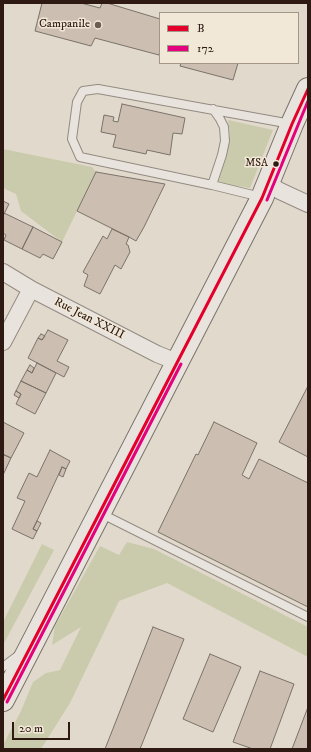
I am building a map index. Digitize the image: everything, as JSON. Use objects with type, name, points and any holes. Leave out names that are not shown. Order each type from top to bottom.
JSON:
[{"type":"main road","points":[[3,700],[266,191],[300,122],[308,89]]},
{"type":"street","points":[[266,191],[280,191],[308,204]]},
{"type":"street","name":"Rue Jean XXIII","points":[[3,272],[30,289],[157,354],[177,362]]},
{"type":"street","points":[[3,342],[30,289]]},
{"type":"lane","points":[[266,191],[212,185],[80,157],[72,139],[77,102],[83,91],[98,89],[300,122]]},
{"type":"lane","points":[[212,185],[225,141],[224,127],[213,109]]},
{"type":"lane","points":[[100,512],[308,617]]},
{"type":"lane","points":[[3,668],[30,646]]},
{"type":"green space","points":[[228,120],[273,130],[250,188],[218,183],[230,134]]},
{"type":"green space","points":[[3,149],[92,167],[96,172],[62,242],[21,211],[16,194],[3,188]]},
{"type":"green space","points":[[127,542],[154,549],[308,627],[308,657],[167,583],[119,601],[70,703],[41,749],[3,749],[3,745],[21,711],[33,682],[46,673],[60,670],[81,627],[52,645],[55,626],[100,546],[119,555]]},
{"type":"green space","points":[[42,544],[54,550],[3,645],[3,622]]},
{"type":"building","name":"Campanile","points":[[42,3],[81,3],[100,8],[102,3],[107,3],[159,19],[159,55],[95,38],[91,46],[35,31]]},
{"type":"building","points":[[181,64],[238,64],[233,80],[180,66]]},
{"type":"building","points":[[122,104],[185,118],[182,134],[173,133],[170,155],[147,150],[146,154],[113,147],[116,135],[101,132],[104,115],[114,117],[113,121],[118,122]]},
{"type":"building","points":[[96,172],[165,184],[136,241],[77,211]]},
{"type":"building","points":[[3,201],[9,204],[3,216]]},
{"type":"building","points":[[4,213],[33,227],[22,249],[4,240],[6,235],[3,233]]},
{"type":"building","points":[[33,227],[62,242],[53,259],[43,254],[40,258],[22,249]]},
{"type":"building","points":[[112,229],[129,237],[126,244],[128,245],[130,252],[121,269],[115,265],[100,294],[84,286],[88,275],[83,272],[103,236],[107,239]]},
{"type":"building","points":[[48,330],[68,340],[57,361],[69,367],[64,377],[28,358],[38,338],[42,340]]},
{"type":"building","points":[[41,334],[45,336],[42,340],[38,338]]},
{"type":"building","points":[[37,363],[56,373],[46,393],[21,381],[27,370],[32,373]]},
{"type":"building","points":[[30,365],[34,368],[32,373],[27,370]]},
{"type":"building","points":[[21,381],[46,393],[35,414],[16,404],[21,394],[16,391]]},
{"type":"building","points":[[308,386],[308,457],[279,442]]},
{"type":"building","points":[[16,391],[21,394],[19,398],[14,395]]},
{"type":"building","points":[[3,422],[24,433],[11,458],[3,454]]},
{"type":"building","points":[[214,422],[257,443],[242,475],[249,479],[259,459],[308,483],[308,607],[158,532],[196,454],[198,455]]},
{"type":"building","points":[[50,450],[70,461],[66,469],[62,467],[33,529],[37,531],[33,539],[12,529],[25,501],[17,498],[29,473],[37,477]]},
{"type":"building","points":[[4,455],[11,458],[3,475],[3,458]]},
{"type":"building","points":[[62,467],[66,469],[63,477],[59,475]]},
{"type":"building","points":[[37,521],[41,523],[37,531],[33,529]]},
{"type":"building","points":[[153,627],[184,639],[140,749],[105,749]]},
{"type":"building","points":[[210,654],[241,667],[213,732],[183,719]]},
{"type":"building","points":[[260,671],[294,684],[270,749],[253,749],[233,742]]},
{"type":"building","points":[[308,707],[308,749],[292,749]]},
{"type":"transit line","name":"B","points":[[3,700],[262,198],[308,89]]},
{"type":"transit line","name":"172","points":[[267,200],[308,101]]},
{"type":"transit line","name":"172","points":[[7,702],[181,364]]},
{"type":"place","name":"Campanile","points":[[98,25]]},
{"type":"place","name":"MSA","points":[[276,164]]}]
